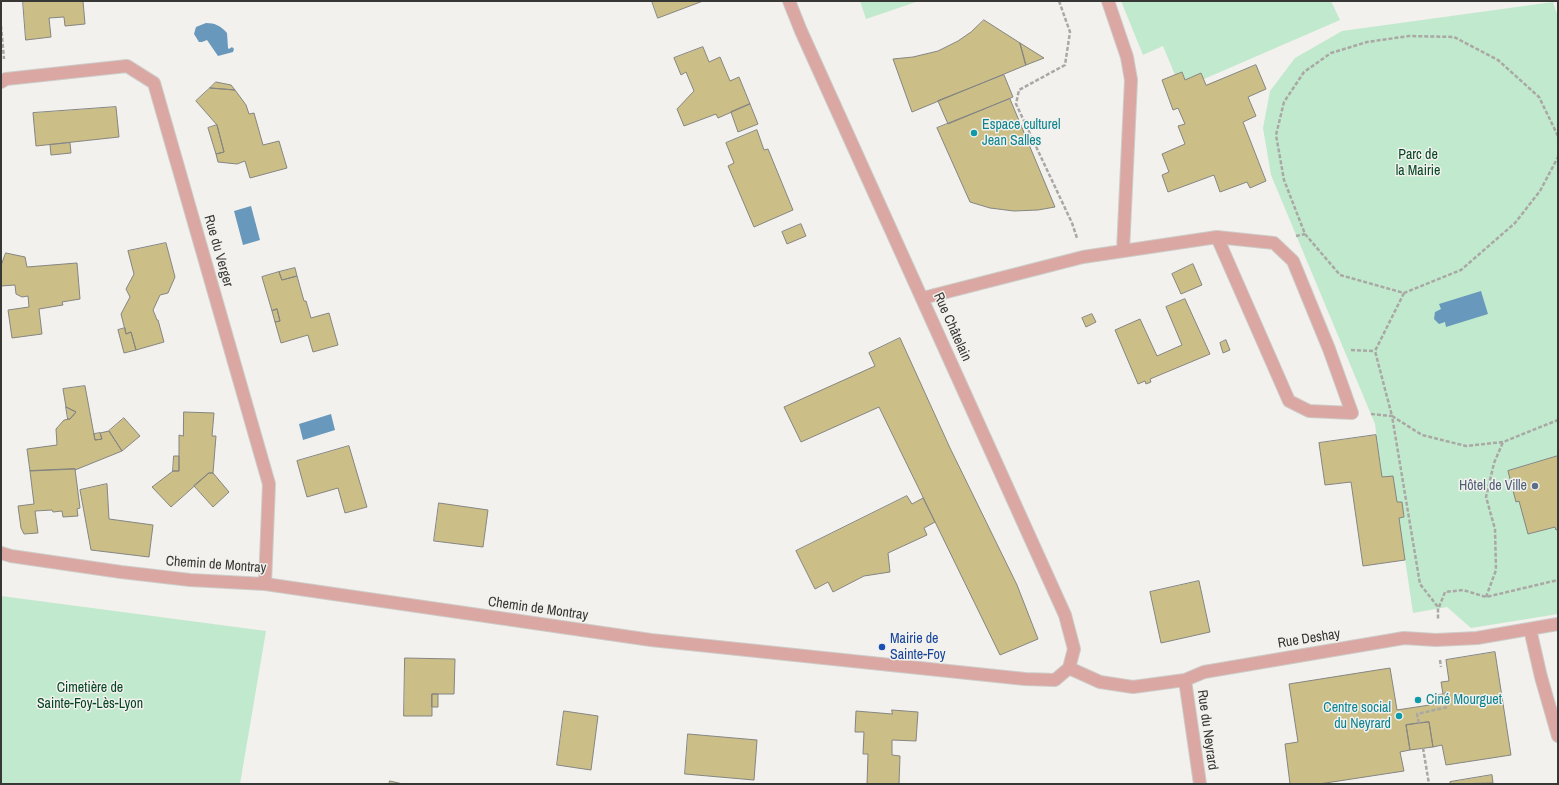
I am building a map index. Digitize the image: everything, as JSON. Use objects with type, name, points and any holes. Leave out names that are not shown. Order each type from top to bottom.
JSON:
[{"type":"street","name":"Rue Châtelain","points":[[789,1],[801,31],[1065,615],[1074,649],[1069,668]]},
{"type":"street","points":[[1108,1],[1127,57],[1131,80],[1123,251]]},
{"type":"street","name":"Rue du Verger","points":[[4,80],[127,66],[154,83],[269,484],[265,584]]},
{"type":"street","points":[[923,298],[1083,257],[1217,237],[1274,243],[1294,261],[1329,349],[1352,413],[1309,411],[1289,401],[1217,237]]},
{"type":"street","name":"Chemin de Montray","points":[[1,553],[11,556],[128,573],[190,580],[265,584],[682,644],[1025,679],[1055,680],[1069,668]]},
{"type":"street","name":"Rue Deshay","points":[[1069,668],[1100,682],[1133,687],[1185,680],[1204,672],[1404,638],[1436,640],[1477,638],[1558,624]]},
{"type":"street","points":[[1530,629],[1541,676],[1558,736]]},
{"type":"street","name":"Rue du Neyrard","points":[[1185,680],[1200,784]]},
{"type":"path","points":[[1059,1],[1070,32],[1065,65],[1019,90],[1016,104],[1072,224],[1083,257]]},
{"type":"path","points":[[1,26],[4,80]]},
{"type":"path","points":[[1558,136],[1539,97],[1498,60],[1454,37],[1409,36],[1367,42],[1331,53],[1304,72],[1284,102],[1276,136],[1284,180],[1305,234],[1340,275],[1404,293],[1461,270],[1515,223],[1540,191],[1558,157]]},
{"type":"path","points":[[1404,293],[1375,351],[1392,416],[1420,584],[1438,607]]},
{"type":"path","points":[[1392,416],[1422,435],[1466,446],[1503,442],[1558,420]]},
{"type":"path","points":[[1486,597],[1496,570],[1495,529],[1486,497],[1494,463],[1503,442]]},
{"type":"path","points":[[1436,640],[1438,607],[1445,592],[1462,590],[1486,597],[1558,580]]},
{"type":"path","points":[[1419,723],[1417,714],[1448,707],[1445,692]]},
{"type":"path","points":[[1423,748],[1429,784]]},
{"type":"green space","points":[[860,1],[919,1],[866,19]]},
{"type":"green space","points":[[1121,1],[1331,1],[1340,20],[1204,79],[1201,73],[1185,80],[1182,72],[1175,75],[1163,46],[1143,55]]},
{"type":"green space","name":"Parc de la Mairie","points":[[1553,2],[1558,17],[1558,614],[1471,628],[1447,607],[1413,613],[1399,518],[1404,517],[1402,502],[1397,502],[1382,477],[1375,424],[1271,175],[1263,128],[1270,91],[1295,58],[1342,31]]},
{"type":"green space","name":"Cimetière de Sainte-Foy-Lès-Lyon","points":[[1,596],[266,631],[240,784],[1,784]]},
{"type":"water","points":[[206,23],[215,24],[227,33],[228,48],[229,49],[232,47],[234,49],[233,52],[218,56],[207,40],[199,42],[194,34],[196,27]]},
{"type":"water","points":[[251,206],[260,240],[243,245],[234,211]]},
{"type":"water","points":[[1481,291],[1488,314],[1446,327],[1445,322],[1439,324],[1434,319],[1435,312],[1441,309],[1439,304]]},
{"type":"water","points":[[331,414],[335,430],[303,440],[299,424]]},
{"type":"building","points":[[23,1],[83,1],[85,24],[65,26],[64,17],[49,18],[51,37],[26,40]]},
{"type":"building","points":[[652,1],[703,1],[658,18]]},
{"type":"building","points":[[984,20],[1020,43],[1026,65],[912,112],[893,59],[913,57],[938,51],[958,41]]},
{"type":"building","points":[[1020,43],[1044,58],[1026,65]]},
{"type":"building","points":[[703,47],[709,62],[720,57],[730,81],[739,77],[750,104],[718,118],[716,114],[684,126],[677,109],[694,91],[686,72],[681,75],[674,58]]},
{"type":"building","points":[[1256,65],[1266,89],[1248,97],[1256,116],[1243,122],[1266,181],[1250,188],[1247,182],[1220,192],[1214,175],[1168,192],[1162,175],[1169,172],[1162,154],[1185,144],[1178,126],[1185,124],[1178,108],[1173,110],[1162,80],[1182,72],[1185,80],[1201,73],[1206,85]]},
{"type":"building","points":[[1004,75],[1013,97],[948,124],[938,101]]},
{"type":"building","points":[[216,82],[231,85],[235,90],[210,88]]},
{"type":"building","points":[[210,88],[235,90],[246,105],[249,114],[254,113],[263,145],[279,141],[287,168],[250,178],[245,161],[237,164],[218,162],[216,154],[224,152],[217,125],[196,101]]},
{"type":"building","points":[[1010,99],[1055,207],[1038,210],[1014,211],[990,208],[970,202],[937,128]]},
{"type":"building","points":[[750,104],[758,124],[738,132],[731,112]]},
{"type":"building","points":[[116,107],[119,137],[36,146],[33,113]]},
{"type":"building","points":[[217,125],[224,152],[216,154],[208,128]]},
{"type":"building","points":[[757,130],[764,150],[768,149],[793,210],[754,227],[728,166],[734,163],[726,143]]},
{"type":"building","points":[[70,143],[71,153],[51,155],[50,145]]},
{"type":"building","points":[[801,224],[806,236],[787,244],[782,232]]},
{"type":"building","points":[[166,243],[175,277],[168,293],[160,295],[153,310],[158,320],[164,342],[136,350],[131,332],[126,334],[121,314],[130,297],[126,289],[134,274],[128,251]]},
{"type":"building","points":[[6,253],[25,257],[27,267],[77,263],[80,299],[62,302],[63,305],[39,309],[42,334],[12,338],[8,310],[29,307],[28,296],[22,297],[16,294],[15,285],[1,286],[1,266]]},
{"type":"building","points":[[1193,264],[1202,285],[1181,294],[1172,274]]},
{"type":"building","points":[[295,268],[297,276],[282,280],[279,272]]},
{"type":"building","points":[[279,272],[282,280],[297,276],[304,301],[306,301],[311,318],[329,313],[338,345],[313,352],[308,335],[281,343],[275,322],[280,321],[277,309],[272,311],[262,277]]},
{"type":"building","points":[[1185,299],[1210,354],[1150,379],[1151,382],[1146,384],[1145,381],[1138,384],[1115,330],[1140,319],[1157,356],[1182,345],[1166,307]]},
{"type":"building","points":[[277,309],[280,321],[275,322],[272,311]]},
{"type":"building","points":[[1092,314],[1096,322],[1086,327],[1082,318]]},
{"type":"building","points":[[125,328],[126,334],[131,332],[136,350],[124,353],[118,330]]},
{"type":"building","points":[[900,338],[950,448],[1017,585],[1038,639],[1000,655],[879,407],[801,442],[784,407],[875,366],[869,353]]},
{"type":"building","points":[[1226,340],[1230,350],[1223,353],[1220,343]]},
{"type":"building","points":[[85,386],[95,440],[102,439],[100,433],[109,431],[122,451],[75,470],[30,471],[27,449],[57,445],[56,429],[64,420],[70,419],[76,412],[66,407],[63,389]]},
{"type":"building","points":[[66,407],[76,412],[70,419],[68,419]]},
{"type":"building","points":[[184,412],[214,413],[212,436],[216,436],[213,473],[209,473],[171,507],[152,487],[173,471],[179,471],[179,435],[183,436]]},
{"type":"building","points":[[124,418],[140,436],[122,451],[109,431]]},
{"type":"building","points":[[100,433],[102,439],[95,440],[94,434]]},
{"type":"building","points":[[1376,435],[1382,477],[1393,476],[1397,502],[1402,502],[1404,517],[1399,518],[1405,560],[1363,566],[1351,482],[1325,485],[1319,443]]},
{"type":"building","points":[[349,446],[367,507],[345,513],[338,488],[307,497],[297,461]]},
{"type":"building","points":[[174,456],[179,456],[179,471],[173,471]]},
{"type":"building","name":"Hôtel de Ville","points":[[1558,456],[1558,529],[1556,530],[1555,527],[1528,534],[1519,501],[1516,502],[1508,471]]},
{"type":"building","points":[[75,469],[80,508],[77,509],[78,516],[63,517],[62,511],[35,511],[38,533],[24,534],[21,528],[18,506],[34,504],[30,471]]},
{"type":"building","points":[[209,473],[213,473],[229,492],[213,507],[194,486]]},
{"type":"building","points":[[107,484],[109,519],[153,525],[149,557],[91,550],[80,490]]},
{"type":"building","points":[[907,496],[912,504],[923,498],[935,522],[924,528],[927,535],[888,553],[890,572],[864,576],[833,592],[828,582],[815,589],[796,551]]},
{"type":"building","points":[[439,503],[488,510],[483,547],[434,541]]},
{"type":"building","points":[[1199,581],[1210,632],[1161,643],[1150,592]]},
{"type":"building","name":"Centre social du Neyrard","points":[[1495,652],[1511,755],[1446,765],[1442,745],[1433,747],[1429,722],[1419,723],[1406,725],[1410,750],[1400,752],[1404,771],[1319,784],[1290,784],[1285,744],[1298,742],[1289,684],[1390,668],[1397,710],[1436,704],[1435,695],[1443,694],[1441,682],[1449,681],[1446,660]]},
{"type":"building","points":[[405,658],[455,659],[454,694],[432,694],[432,716],[404,716]]},
{"type":"building","points":[[432,694],[438,694],[438,707],[432,707]]},
{"type":"building","points":[[892,710],[918,712],[916,741],[892,740],[892,755],[900,756],[899,784],[867,784],[868,754],[863,754],[864,732],[855,732],[856,711],[892,714]]},
{"type":"building","points":[[564,711],[598,716],[591,770],[557,765]]},
{"type":"building","points":[[1429,722],[1433,747],[1410,750],[1406,725]]},
{"type":"building","points":[[688,734],[757,740],[754,780],[685,774]]},
{"type":"building","points":[[1492,775],[1493,783],[1450,784],[1450,782]]},
{"type":"building","points":[[390,781],[403,784],[389,784]]},
{"type":"place","name":"Espace culturel Jean Salles","points":[[974,133]]},
{"type":"place","name":"Hôtel de Ville","points":[[1535,486]]},
{"type":"place","name":"Mairie de Sainte-Foy","points":[[882,647]]},
{"type":"place","name":"Ciné Mourguet","points":[[1418,700]]},
{"type":"place","name":"Centre social du Neyrard","points":[[1399,716]]}]
